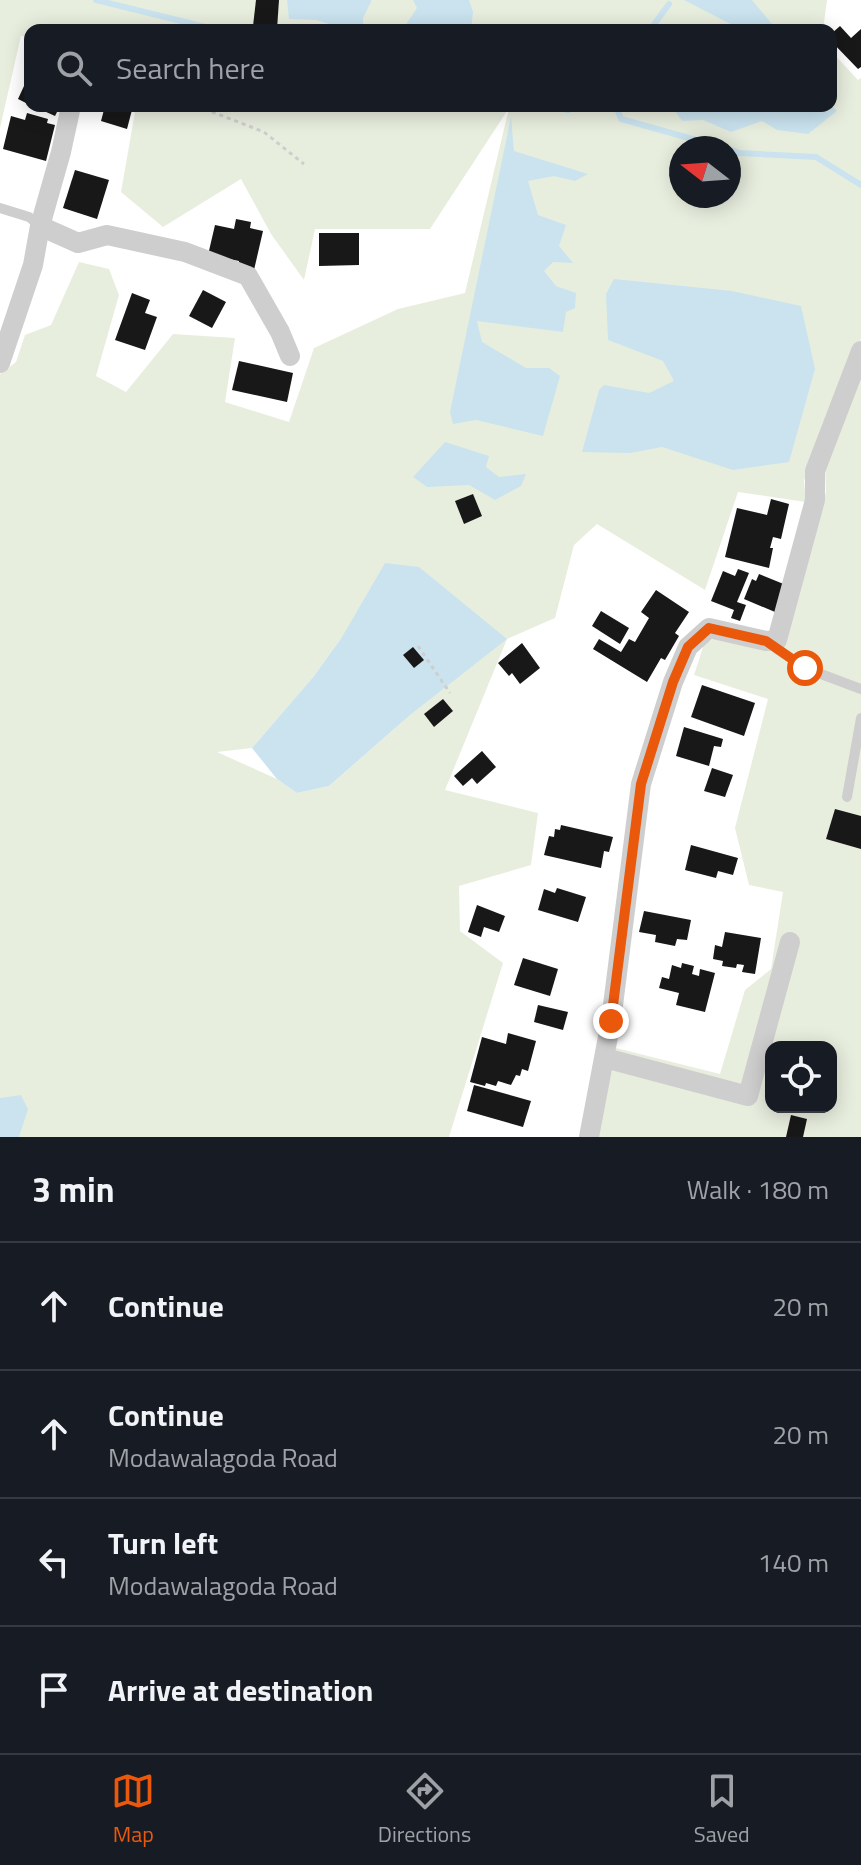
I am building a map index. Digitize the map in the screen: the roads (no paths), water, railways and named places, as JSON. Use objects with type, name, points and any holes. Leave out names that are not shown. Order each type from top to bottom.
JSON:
[{"type":"street","points":[[0,363],[33,265],[70,112]]},
{"type":"street","points":[[40,226],[78,243],[107,235],[185,252],[248,276],[290,356]]},
{"type":"street","points":[[589,1137],[605,1058],[641,784],[673,682],[688,647],[709,628],[766,641],[777,640],[815,500],[815,471],[861,351]]},
{"type":"street","points":[[605,1058],[748,1096],[790,942]]},
{"type":"lane","points":[[0,208],[29,217],[40,226]]},
{"type":"lane","points":[[766,641],[805,668],[861,689]]},
{"type":"lane","points":[[847,797],[861,718]]},
{"type":"water","points":[[287,0],[371,0],[363,24],[289,19]]},
{"type":"water","points":[[413,0],[469,0],[473,12],[472,24],[406,24],[417,8]]},
{"type":"water","points":[[684,0],[752,0],[772,24],[730,24]]},
{"type":"water","points":[[676,112],[836,112],[808,134],[777,130],[762,121],[731,132],[703,120],[682,121]]},
{"type":"water","points":[[511,117],[514,151],[588,174],[575,181],[554,176],[528,181],[538,215],[566,225],[559,246],[573,263],[553,262],[544,271],[556,286],[576,293],[575,308],[566,312],[563,332],[477,321],[482,342],[526,368],[549,368],[560,376],[543,436],[476,420],[453,424],[450,412]]},
{"type":"water","points":[[614,279],[732,291],[801,306],[815,369],[789,462],[733,470],[662,447],[630,453],[582,452],[599,390],[604,385],[649,393],[674,381],[663,361],[608,340],[606,294]]},
{"type":"water","points":[[445,442],[489,456],[486,467],[499,477],[526,474],[521,486],[495,500],[469,485],[427,487],[413,477]]},
{"type":"water","points":[[385,563],[419,567],[507,639],[409,716],[329,786],[297,793],[277,779],[252,748],[314,676],[342,637]]},
{"type":"water","points":[[21,1095],[28,1109],[19,1137],[0,1137],[0,1098]]},
{"type":"waterway","points":[[96,0],[194,24]]},
{"type":"waterway","points":[[654,24],[669,4]]},
{"type":"waterway","points":[[618,112],[621,119],[682,136]]},
{"type":"waterway","points":[[741,153],[816,157],[861,185]]}]
